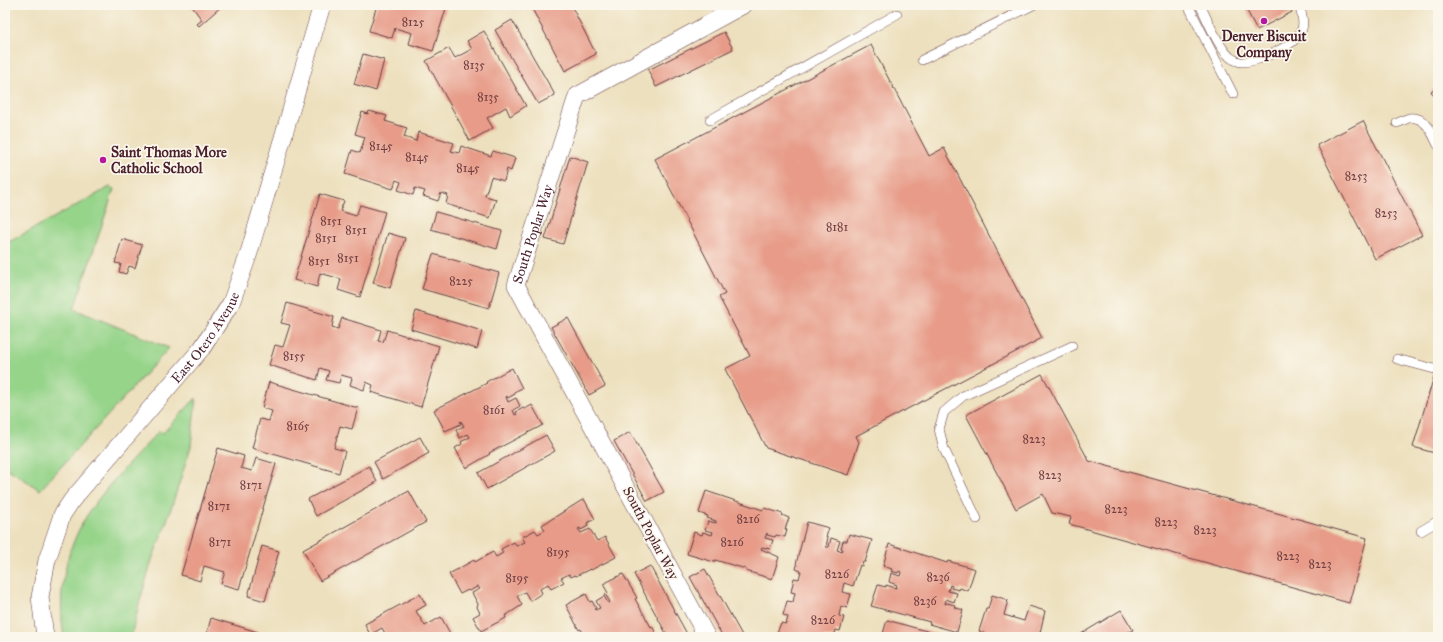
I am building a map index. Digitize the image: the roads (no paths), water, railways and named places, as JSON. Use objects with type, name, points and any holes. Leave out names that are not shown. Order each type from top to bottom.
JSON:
[{"type":"street","name":"East Otero Avenue","points":[[45,637],[40,597],[47,560],[62,515],[72,500],[202,348],[231,303],[248,256],[322,5]]},
{"type":"street","name":"South Poplar Way","points":[[707,637],[516,285],[576,96],[743,5]]},
{"type":"lane","points":[[922,60],[1033,5]]},
{"type":"lane","points":[[1188,5],[1233,94]]},
{"type":"lane","points":[[1200,5],[1220,44],[1229,57],[1241,62],[1257,60],[1285,47],[1297,38],[1303,28],[1299,5]]},
{"type":"lane","points":[[710,120],[897,14]]},
{"type":"lane","points":[[1397,123],[1409,118],[1418,119],[1427,125],[1438,145]]},
{"type":"lane","points":[[977,519],[944,449],[939,429],[944,412],[963,396],[1072,346]]},
{"type":"lane","points":[[1397,359],[1438,370]]},
{"type":"lane","points":[[1421,532],[1438,521]]},
{"type":"place","name":"Denver Biscuit Company","points":[[1264,21]]},
{"type":"place","name":"Saint Thomas More Catholic School","points":[[103,160]]}]
